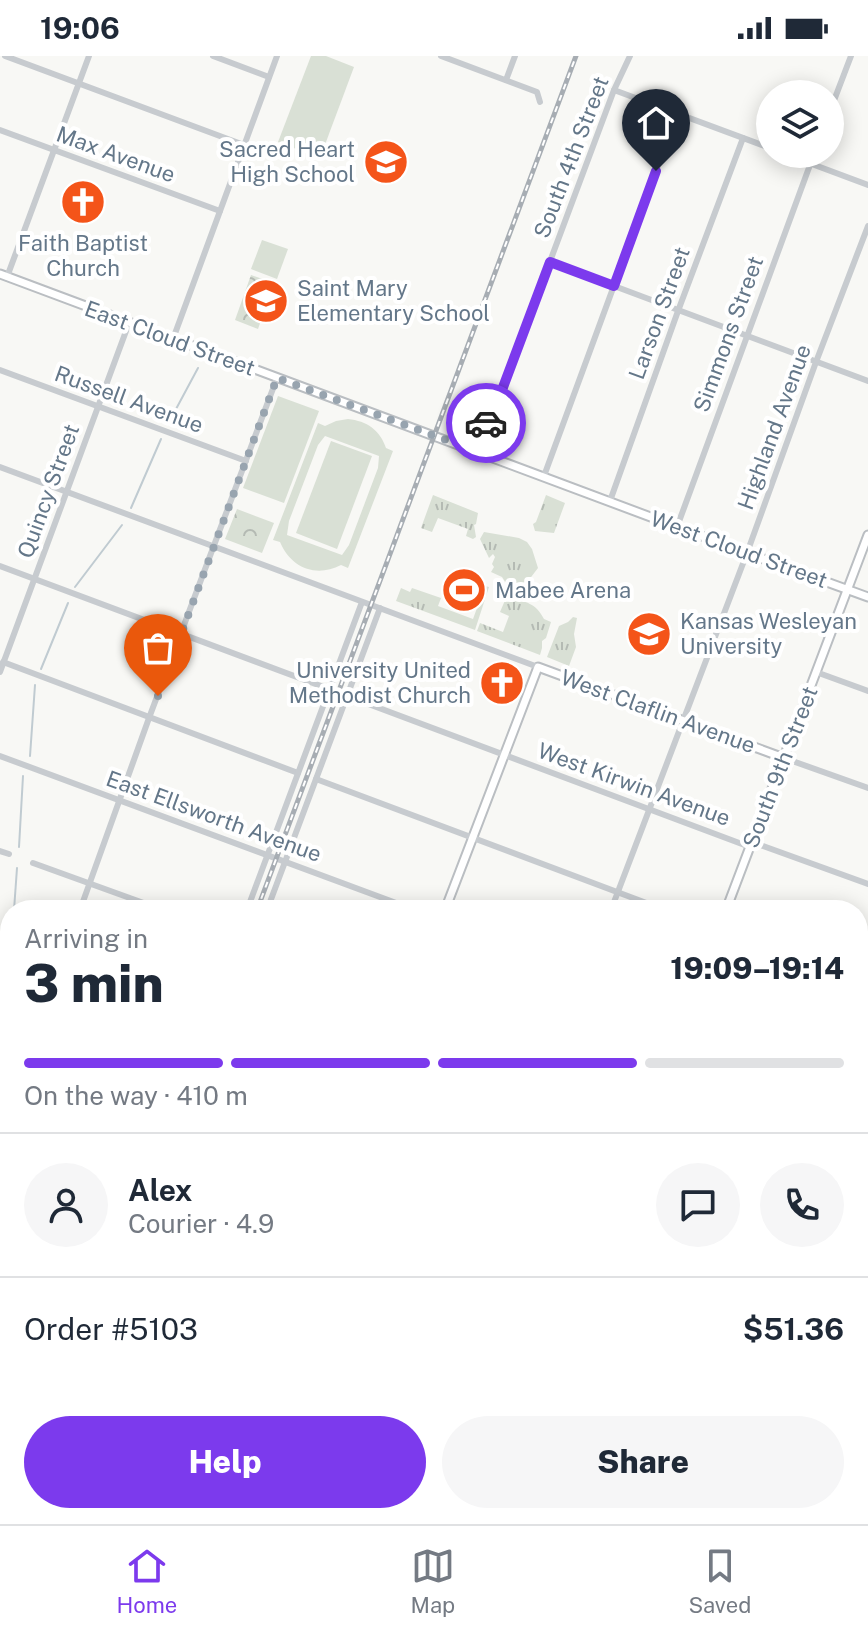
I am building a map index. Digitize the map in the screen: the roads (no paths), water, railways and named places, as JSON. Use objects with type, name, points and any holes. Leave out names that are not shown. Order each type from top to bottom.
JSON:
[{"type":"main road","name":"East Cloud Street","points":[[4,275],[610,501]]},
{"type":"main road","name":"West Cloud Street","points":[[610,501],[868,597]]},
{"type":"main road","name":"South 9th Street","points":[[730,900],[868,535]]},
{"type":"main road","name":"West Claflin Avenue","points":[[538,667],[784,758]]},
{"type":"main road","points":[[449,900],[538,667]]},
{"type":"street","points":[[5,56],[244,145]]},
{"type":"street","points":[[4,275],[89,56]]},
{"type":"street","points":[[213,56],[269,77]]},
{"type":"street","points":[[173,339],[277,56]]},
{"type":"street","points":[[441,56],[537,92],[540,102]]},
{"type":"street","points":[[506,80],[515,56]]},
{"type":"street","name":"South 4th Street","points":[[476,451],[502,390],[614,90],[630,56]]},
{"type":"street","points":[[842,80],[851,56]]},
{"type":"street","points":[[614,90],[756,143]]},
{"type":"street","points":[[544,476],[677,114]]},
{"type":"street","name":"Max Avenue","points":[[0,130],[220,211]]},
{"type":"street","name":"Larson Street","points":[[610,501],[743,138]]},
{"type":"street","name":"Simmons Street","points":[[677,527],[809,168]]},
{"type":"street","points":[[821,168],[868,185]]},
{"type":"street","name":"Highland Avenue","points":[[615,900],[868,226]]},
{"type":"street","points":[[550,262],[868,381]]},
{"type":"street","name":"Quincy Street","points":[[0,672],[129,323]]},
{"type":"street","name":"Russell Avenue","points":[[0,370],[246,461]]},
{"type":"street","points":[[84,900],[277,378]]},
{"type":"street","points":[[0,467],[538,667]]},
{"type":"street","points":[[0,566],[329,689]]},
{"type":"street","points":[[251,900],[362,602]]},
{"type":"street","points":[[271,900],[380,608]]},
{"type":"street","points":[[2,662],[298,773]]},
{"type":"street","points":[[816,672],[868,691]]},
{"type":"street","name":"West Kirwin Avenue","points":[[347,696],[649,809],[868,884]]},
{"type":"street","name":"East Ellsworth Avenue","points":[[0,756],[388,900]]},
{"type":"street","name":"West Claflin Avenue","points":[[784,758],[868,788]]},
{"type":"street","points":[[316,779],[639,900]]},
{"type":"street","points":[[0,851],[9,854]]},
{"type":"street","points":[[33,863],[136,900]]},
{"type":"waterway","points":[[168,424],[198,368]]},
{"type":"waterway","points":[[131,508],[161,439]]},
{"type":"waterway","points":[[75,587],[122,525]]},
{"type":"waterway","points":[[41,669],[68,603]]},
{"type":"waterway","points":[[30,756],[35,685]]},
{"type":"waterway","points":[[19,847],[23,776]]},
{"type":"waterway","points":[[15,900],[17,868]]},
{"type":"railway","points":[[261,900],[576,56]]},
{"type":"place","name":"Sacred Heart High School","points":[[386,162]]},
{"type":"place","name":"Faith Baptist Church","points":[[83,202]]},
{"type":"place","name":"Saint Mary Elementary School","points":[[266,301]]},
{"type":"place","name":"Mabee Arena","points":[[464,590]]},
{"type":"place","name":"Kansas Wesleyan University","points":[[649,634]]},
{"type":"place","name":"University United Methodist Church","points":[[502,683]]}]
